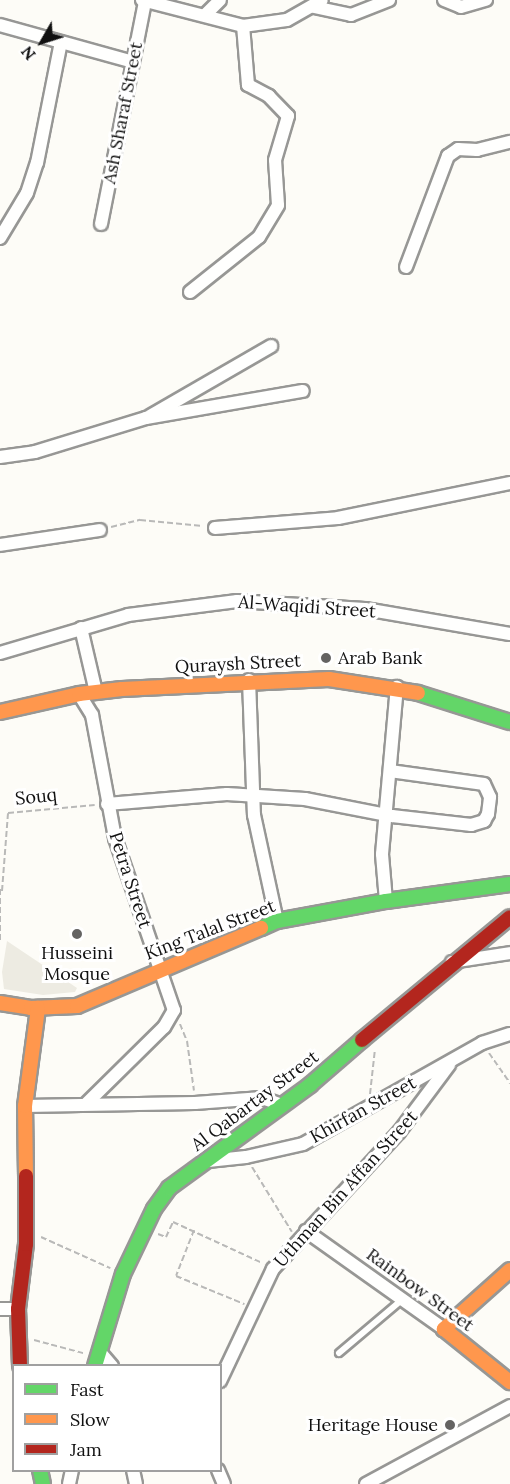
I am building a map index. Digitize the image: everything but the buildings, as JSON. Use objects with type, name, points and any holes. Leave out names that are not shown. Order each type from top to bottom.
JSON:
[{"type":"main road","name":"Quraysh Street","points":[[0,712],[96,692],[249,680],[340,679],[398,687],[510,722]]},
{"type":"main road","name":"King Talal Street","points":[[0,1004],[38,1008],[77,1006],[161,967],[277,921],[386,901],[510,884]]},
{"type":"main road","name":"Al Qabartay Street","points":[[97,1358],[123,1274],[145,1227],[176,1181],[208,1161],[282,1105],[450,963],[510,917]]},
{"type":"main road","points":[[20,1364],[17,1336],[26,1230],[26,1106],[38,1008]]},
{"type":"main road","points":[[444,1329],[510,1270]]},
{"type":"main road","name":"Rainbow Street","points":[[444,1329],[510,1382]]},
{"type":"street","points":[[205,15],[219,0]]},
{"type":"street","points":[[144,1],[243,26],[270,24],[318,3],[351,15],[389,0]]},
{"type":"street","points":[[444,0],[461,7],[486,0]]},
{"type":"street","name":"Ash Sharaf Street","points":[[101,224],[144,1]]},
{"type":"street","points":[[0,25],[133,62]]},
{"type":"street","points":[[190,292],[259,237],[278,205],[274,160],[288,116],[269,96],[248,85],[243,26]]},
{"type":"street","points":[[0,238],[27,193],[49,111],[61,42]]},
{"type":"street","points":[[406,267],[448,156],[458,149],[477,150],[510,142]]},
{"type":"street","points":[[146,418],[271,346]]},
{"type":"street","points":[[0,457],[35,452],[146,418],[303,391]]},
{"type":"street","points":[[214,528],[338,518],[510,483]]},
{"type":"street","points":[[0,545],[100,530]]},
{"type":"street","name":"Al-Waqidi Street","points":[[0,653],[81,628],[178,607],[259,601],[365,609],[510,634]]},
{"type":"street","points":[[81,628],[96,692]]},
{"type":"street","points":[[249,680],[253,795],[277,921]]},
{"type":"street","points":[[386,901],[382,876],[385,815],[398,687]]},
{"type":"street","name":"Petra Street","points":[[79,694],[92,715],[107,804],[133,895],[161,967],[174,1010]]},
{"type":"street","points":[[107,804],[190,796],[253,795],[305,799],[385,815],[478,824],[488,814],[490,796],[488,789],[479,783],[390,771]]},
{"type":"street","points":[[450,963],[510,953]]},
{"type":"street","points":[[86,1104],[164,1027],[174,1010]]},
{"type":"street","name":"Khirfan Street","points":[[208,1161],[246,1157],[303,1144],[368,1108],[398,1088],[449,1065],[482,1043],[510,1034]]},
{"type":"street","name":"Uthman Bin Affan Street","points":[[222,1376],[252,1307],[273,1269],[399,1132],[449,1065]]},
{"type":"street","points":[[26,1106],[195,1103],[262,1098],[282,1105]]},
{"type":"street","name":"Rainbow Street","points":[[301,1236],[404,1299],[444,1329]]},
{"type":"street","points":[[0,1309],[18,1309]]},
{"type":"street","points":[[366,1484],[510,1406]]},
{"type":"lane","points":[[339,1353],[404,1299]]},
{"type":"path","points":[[100,530],[140,520],[214,528]]},
{"type":"path","name":"Souq","points":[[0,943],[1,890],[8,813],[107,804]]},
{"type":"path","points":[[174,1010],[186,1041],[195,1103]]},
{"type":"path","points":[[368,1108],[378,1023]]},
{"type":"path","points":[[482,1043],[510,1083]]},
{"type":"path","points":[[246,1157],[301,1236]]},
{"type":"path","points":[[145,1227],[166,1237],[173,1222],[273,1269]]},
{"type":"path","points":[[26,1230],[123,1274]]},
{"type":"path","points":[[194,1230],[176,1276],[252,1307]]},
{"type":"path","points":[[17,1336],[97,1358]]},
{"type":"shaded area","points":[[7,941],[77,988],[75,992],[43,995],[4,989],[2,972]]},
{"type":"traffic: fast","points":[[418,693],[510,722]]},
{"type":"traffic: fast","points":[[261,928],[277,921],[386,901],[510,884]]},
{"type":"traffic: fast","points":[[96,1364],[123,1274],[154,1209],[169,1188],[310,1085],[362,1040]]},
{"type":"traffic: fast","points":[[40,1472],[43,1484]]},
{"type":"traffic: slow","points":[[0,712],[79,694],[122,689],[329,679],[418,693]]},
{"type":"traffic: slow","points":[[0,1003],[31,1008],[77,1006],[261,928]]},
{"type":"traffic: slow","points":[[26,1176],[25,1106],[38,1008]]},
{"type":"traffic: slow","points":[[510,1270],[444,1329],[510,1382]]},
{"type":"traffic: jam","points":[[362,1040],[510,917]]},
{"type":"traffic: jam","points":[[20,1364],[18,1309],[26,1244],[26,1176]]},
{"type":"place","name":"Arab Bank","points":[[326,658]]},
{"type":"place","name":"Husseini Mosque","points":[[77,934]]},
{"type":"place","name":"Heritage House","points":[[450,1425]]}]
